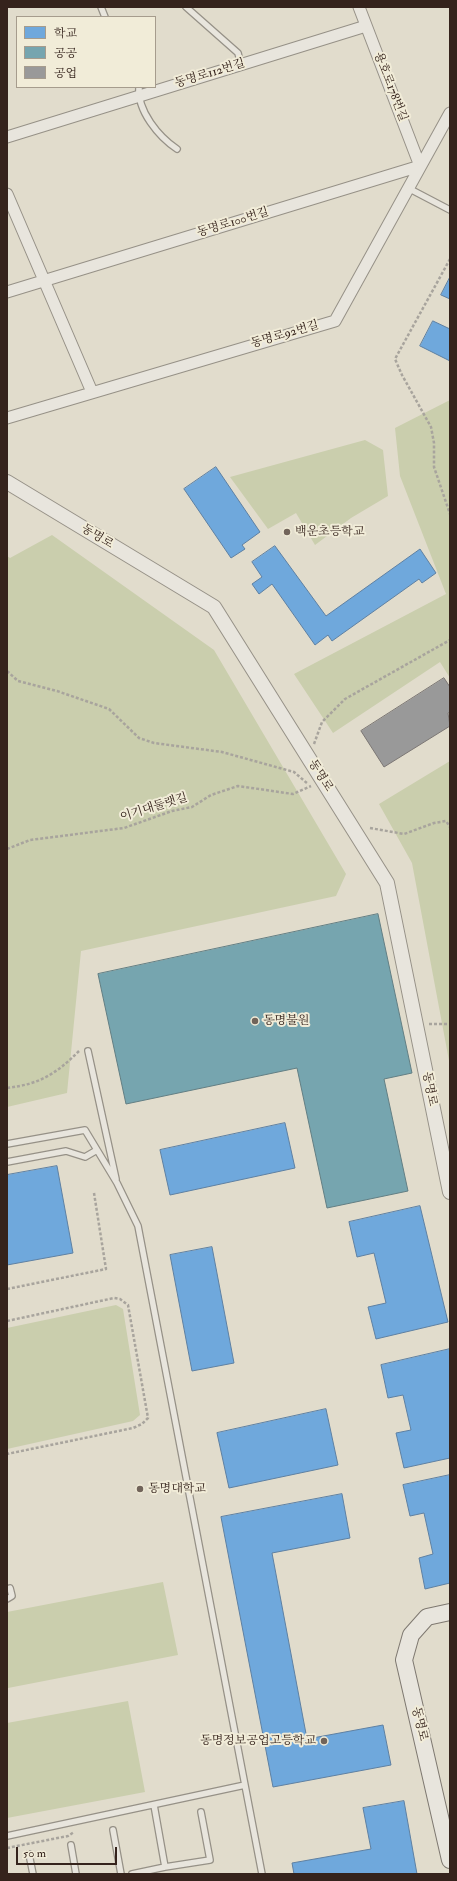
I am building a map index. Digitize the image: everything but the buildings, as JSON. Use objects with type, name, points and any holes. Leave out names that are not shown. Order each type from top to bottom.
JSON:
[{"type":"main road","name":"동명로","points":[[450,1612],[427,1617],[411,1635],[404,1660],[450,1860]]},
{"type":"street","name":"용호로178번길","points":[[359,7],[420,166]]},
{"type":"street","name":"동명로112번길","points":[[156,87],[241,65],[366,26]]},
{"type":"street","name":"동명로112번길","points":[[7,137],[153,88]]},
{"type":"street","name":"동명로92번길","points":[[7,418],[335,321],[450,113]]},
{"type":"street","name":"동명로100번길","points":[[7,292],[420,166]]},
{"type":"street","points":[[7,194],[92,392]]},
{"type":"street","name":"동명로","points":[[7,482],[214,607],[387,883],[450,1192]]},
{"type":"lane","points":[[100,7],[104,16]]},
{"type":"lane","points":[[186,7],[238,52],[241,65]]},
{"type":"lane","points":[[138,92],[142,107],[162,139],[177,149]]},
{"type":"lane","points":[[408,188],[450,210]]},
{"type":"lane","points":[[88,1051],[117,1183]]},
{"type":"lane","points":[[7,1144],[85,1130],[117,1183],[138,1226],[262,1874]]},
{"type":"lane","points":[[7,1162],[66,1151],[85,1157],[97,1150]]},
{"type":"lane","points":[[7,1588],[10,1588],[12,1596],[7,1599]]},
{"type":"lane","points":[[7,1836],[245,1785]]},
{"type":"lane","points":[[154,1805],[165,1867]]},
{"type":"lane","points":[[132,1874],[210,1860],[201,1812]]},
{"type":"lane","points":[[113,1830],[121,1874]]},
{"type":"lane","points":[[71,1845],[76,1874]]},
{"type":"lane","points":[[29,1854],[33,1874]]},
{"type":"path","points":[[450,259],[395,359],[402,375],[431,427],[434,443],[434,467],[450,514]]},
{"type":"path","points":[[309,759],[322,722],[345,699],[450,640]]},
{"type":"path","points":[[7,671],[18,681],[58,691],[109,709],[139,738],[154,743],[222,752],[294,772],[309,785],[333,797]]},
{"type":"path","name":"이기대둘랫길","points":[[7,849],[30,840],[124,828],[172,811],[192,807],[211,795],[238,786],[294,794],[309,785]]},
{"type":"path","points":[[367,826],[371,829],[404,834],[434,823],[446,821],[450,827]]},
{"type":"path","points":[[416,1025],[450,1024]]},
{"type":"path","points":[[7,1088],[46,1079],[66,1064],[82,1049],[88,1051]]},
{"type":"path","points":[[7,1289],[106,1269],[94,1193]]},
{"type":"path","points":[[7,1321],[114,1298],[124,1301],[128,1305],[148,1418],[142,1424],[133,1428],[7,1454]]},
{"type":"green space","points":[[450,400],[450,678],[440,662],[333,733],[294,674],[446,594],[400,476],[395,428]]},
{"type":"green space","points":[[365,440],[383,450],[388,496],[351,518],[315,545],[296,513],[268,529],[230,477]]},
{"type":"green space","points":[[52,535],[214,650],[346,874],[336,896],[81,951],[67,1093],[7,1107],[7,556],[10,558]]},
{"type":"green space","points":[[450,761],[450,1066],[412,863],[379,804]]},
{"type":"green space","points":[[116,1305],[123,1309],[140,1415],[133,1421],[7,1449],[7,1328]]},
{"type":"green space","points":[[163,1582],[178,1655],[8,1688],[7,1612]]},
{"type":"green space","points":[[128,1701],[145,1792],[7,1818],[7,1723]]},
{"type":"place","name":"백운초등학교","points":[[287,532]]},
{"type":"place","name":"동명불원","points":[[255,1021]]},
{"type":"place","name":"동명대학교","points":[[140,1489]]},
{"type":"place","name":"동명정보공업고등학교","points":[[324,1741]]}]
